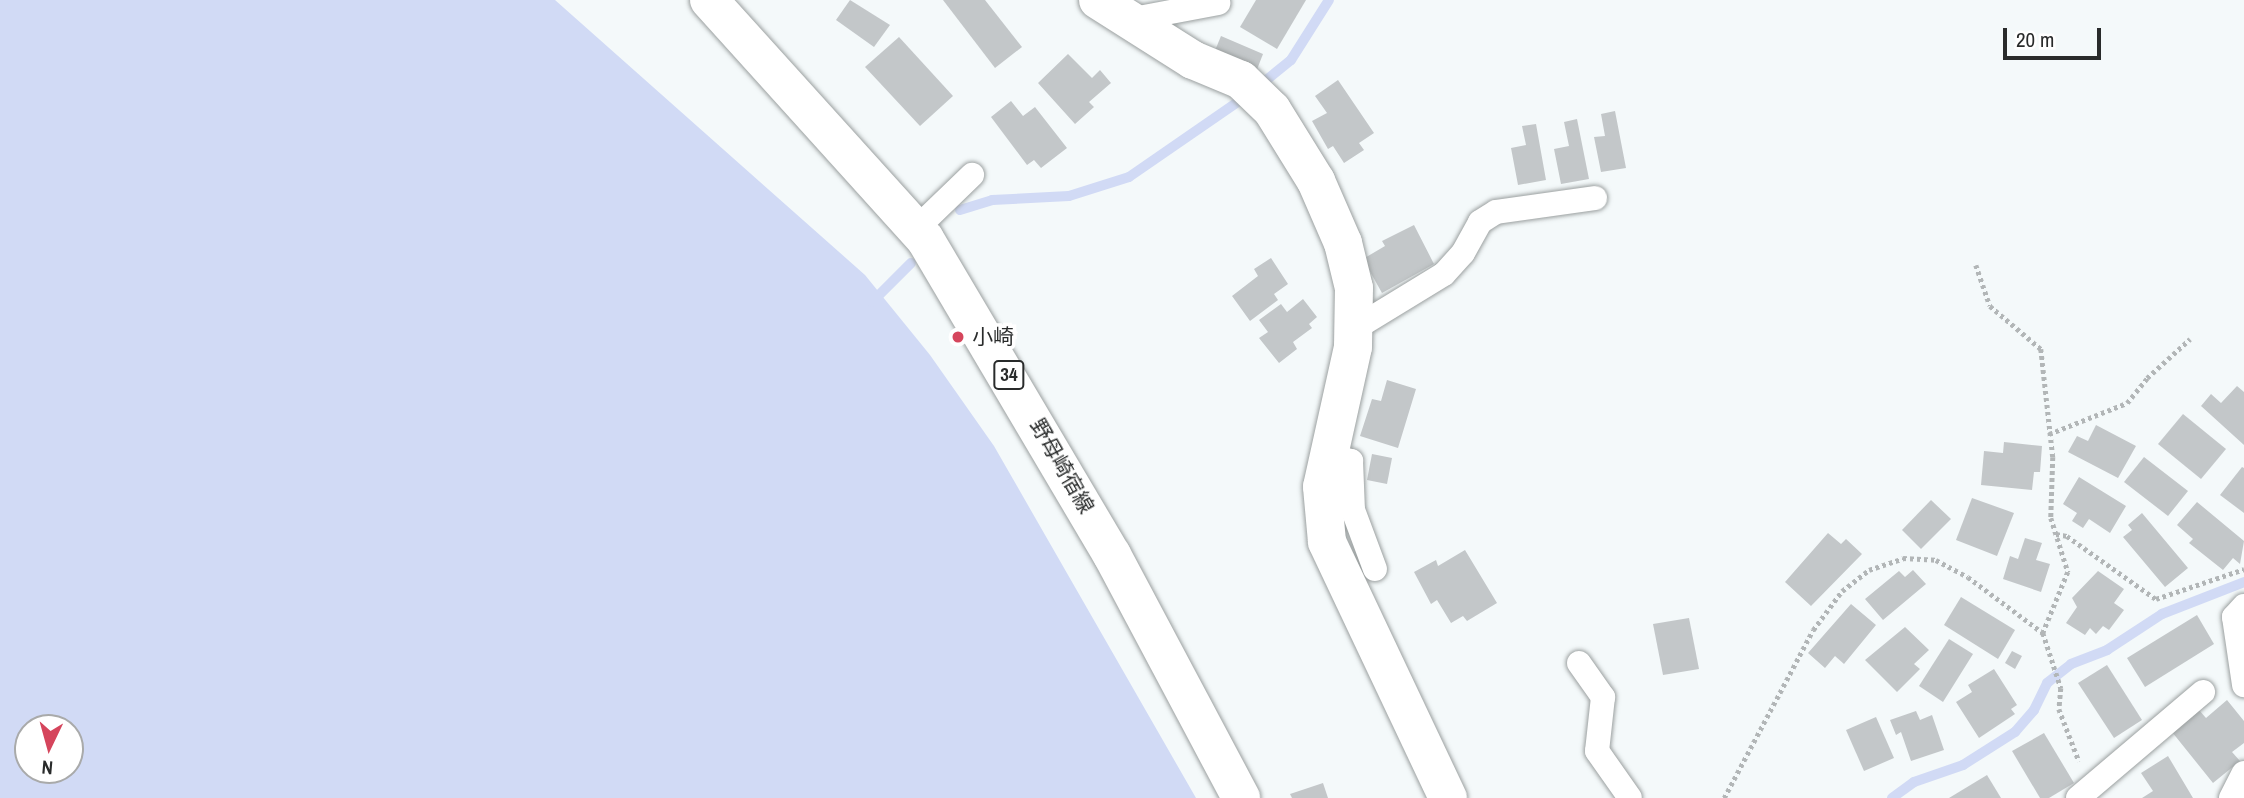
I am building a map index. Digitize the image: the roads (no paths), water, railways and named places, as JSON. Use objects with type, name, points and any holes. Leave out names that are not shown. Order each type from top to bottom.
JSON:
[{"type":"main road","name":"野母崎宿線","points":[[709,0],[916,229],[1005,367],[1112,555],[1241,798]]},
{"type":"main road","points":[[1113,10],[1193,60],[1252,89],[1316,181],[1343,243],[1354,288],[1353,347],[1326,455],[1322,511],[1334,564],[1448,798]]},
{"type":"street","points":[[1113,10],[1218,3]]},
{"type":"street","points":[[916,229],[972,175]]},
{"type":"street","points":[[1354,328],[1444,274],[1463,253],[1480,222],[1496,212],[1595,198]]},
{"type":"street","points":[[1326,455],[1351,461],[1353,510],[1375,569]]},
{"type":"street","points":[[2244,606],[2234,617],[2244,685]]},
{"type":"street","points":[[1579,663],[1603,697],[1597,751],[1630,798]]},
{"type":"street","points":[[2084,793],[2203,692]]},
{"type":"street","points":[[2231,798],[2244,773]]},
{"type":"water","points":[[0,0],[555,0],[865,275],[930,355],[994,446],[1196,798],[0,798]]},
{"type":"waterway","points":[[1259,86],[1291,60],[1329,0]]},
{"type":"waterway","points":[[960,210],[992,200],[1069,196],[1129,177],[1248,95]]},
{"type":"waterway","points":[[872,302],[911,263]]},
{"type":"waterway","points":[[1892,798],[1914,782],[1963,765],[2015,732],[2034,710],[2047,683],[2071,664],[2107,650],[2162,614],[2244,582]]},
{"type":"place","name":"小崎","points":[[958,337]]}]
